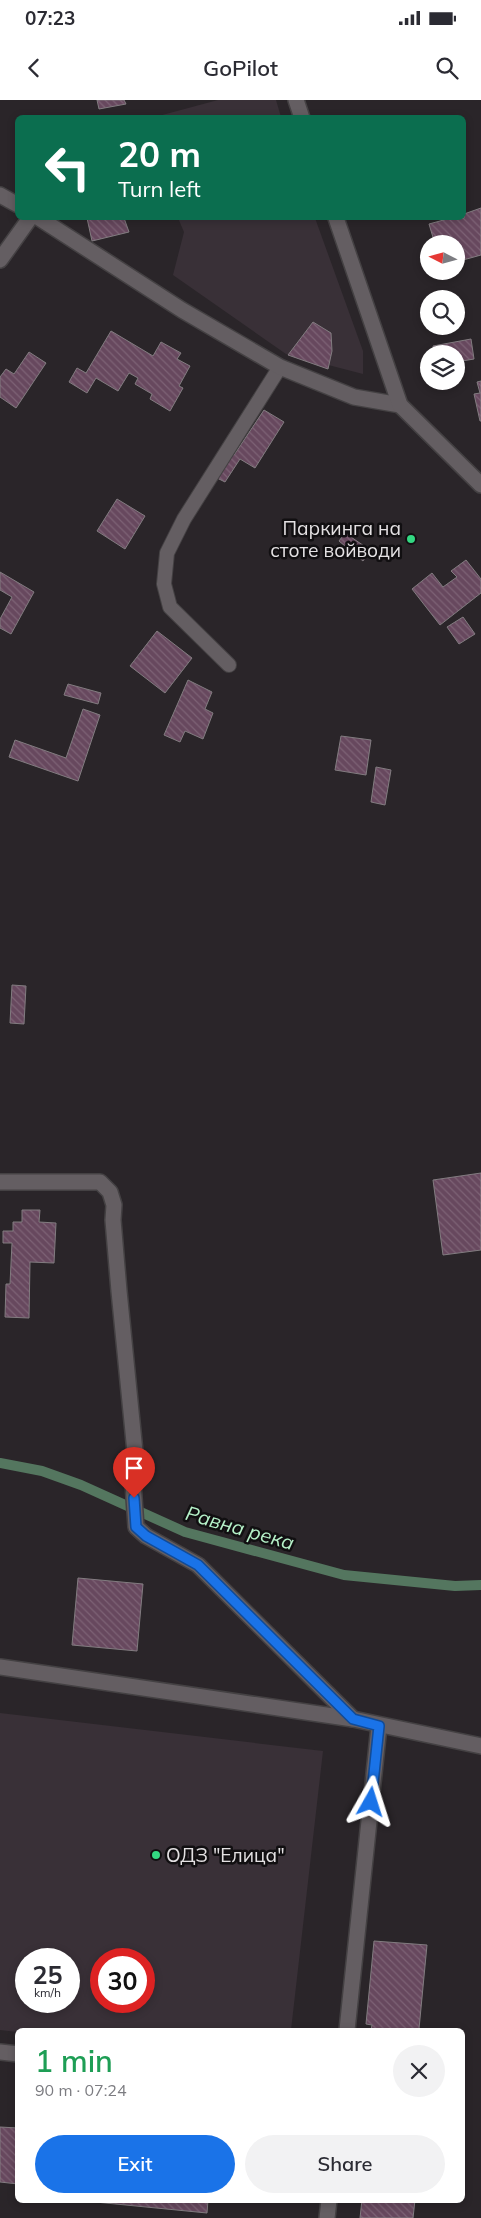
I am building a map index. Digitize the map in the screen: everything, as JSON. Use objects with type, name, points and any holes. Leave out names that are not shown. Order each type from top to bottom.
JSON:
[{"type":"street","points":[[296,100],[301,115]]},
{"type":"street","points":[[0,195],[15,203]]},
{"type":"street","points":[[0,260],[29,220]]},
{"type":"street","points":[[42,220],[182,310],[280,367],[354,397],[400,404]]},
{"type":"street","points":[[337,220],[400,404],[481,485]]},
{"type":"street","points":[[0,1182],[100,1182],[110,1192],[114,1206],[113,1220],[119,1291],[135,1452],[133,1483],[136,1527],[146,1536],[198,1565],[353,1719]]},
{"type":"street","points":[[0,1667],[353,1719],[481,1746]]},
{"type":"street","points":[[347,2028],[379,1726]]},
{"type":"street","points":[[0,2052],[15,2054]]},
{"type":"street","points":[[327,2218],[329,2203]]},
{"type":"lane","points":[[229,665],[170,608],[164,584],[168,553],[184,519],[280,367]]},
{"type":"shaded area","points":[[218,100],[276,100],[280,115],[162,115]]},
{"type":"shaded area","points":[[179,220],[316,220],[363,351],[363,374],[286,354],[173,275],[184,232]]},
{"type":"shaded area","name":"ОДЗ \"Елица\"","points":[[0,1713],[323,1751],[291,2028],[15,2028],[15,2032],[0,2030]]},
{"type":"building","points":[[97,100],[124,100],[126,104],[99,109]]},
{"type":"building","points":[[481,208],[481,255],[465,259],[465,235],[432,235],[429,224],[444,220],[466,220],[466,213]]},
{"type":"building","points":[[87,220],[125,220],[129,232],[92,241]]},
{"type":"building","points":[[313,322],[331,333],[332,351],[328,369],[288,355]]},
{"type":"building","points":[[111,331],[153,356],[161,342],[181,353],[177,359],[190,366],[179,386],[183,388],[170,411],[150,399],[152,394],[135,384],[138,378],[129,373],[118,391],[96,378],[87,393],[69,382],[77,368],[86,373]]},
{"type":"building","points":[[471,339],[474,359],[465,360],[465,345],[438,345]]},
{"type":"building","points":[[29,352],[46,363],[16,408],[0,397],[0,377],[6,369],[14,374]]},
{"type":"building","points":[[481,381],[480,421],[474,394],[480,393],[477,382]]},
{"type":"building","points":[[264,410],[284,422],[255,468],[240,459],[225,482],[215,477],[230,453],[234,455]]},
{"type":"building","points":[[117,499],[145,516],[125,549],[97,531]]},
{"type":"building","points":[[345,533],[370,550],[363,561],[339,541]]},
{"type":"building","points":[[466,560],[481,579],[481,593],[440,625],[412,589],[432,573],[443,587],[457,577],[451,571]]},
{"type":"building","points":[[0,572],[34,592],[11,634],[0,628],[0,619],[12,597],[0,590]]},
{"type":"building","points":[[463,617],[475,634],[459,644],[447,627]]},
{"type":"building","points":[[157,631],[192,658],[165,693],[130,666]]},
{"type":"building","points":[[188,680],[212,692],[205,709],[213,713],[203,739],[185,731],[180,742],[164,735]]},
{"type":"building","points":[[68,684],[101,693],[98,704],[64,695]]},
{"type":"building","points":[[83,709],[100,715],[78,781],[9,757],[15,740],[66,758]]},
{"type":"building","points":[[341,736],[371,740],[366,775],[335,770]]},
{"type":"building","points":[[376,767],[391,770],[385,805],[371,802]]},
{"type":"building","points":[[12,985],[26,986],[24,1024],[10,1023]]},
{"type":"building","points":[[481,1173],[481,1250],[443,1255],[433,1180]]},
{"type":"building","points":[[22,1210],[40,1210],[39,1222],[56,1223],[54,1263],[30,1262],[29,1318],[5,1317],[6,1284],[10,1284],[12,1243],[3,1243],[3,1231],[13,1231],[13,1222],[22,1222]]},
{"type":"building","points":[[78,1578],[143,1584],[137,1651],[72,1645]]},
{"type":"building","points":[[374,1941],[427,1945],[419,2028],[371,2028],[372,2025],[366,2024]]},
{"type":"building","points":[[0,2127],[15,2128],[15,2184],[0,2182]]},
{"type":"building","points":[[105,2203],[208,2203],[207,2213]]},
{"type":"building","points":[[362,2203],[415,2203],[413,2218],[360,2218]]},
{"type":"waterway","name":"Равна река","points":[[0,1463],[42,1471],[81,1485],[185,1532],[344,1575],[455,1586],[481,1585]]},
{"type":"place","name":"Паркинга на стоте войводи","points":[[411,539]]},
{"type":"place","name":"ОДЗ \"Елица\"","points":[[156,1855]]},
{"type":"route","points":[[134,1498],[136,1527],[146,1536],[198,1565],[353,1719],[379,1726],[371,1802]]}]
